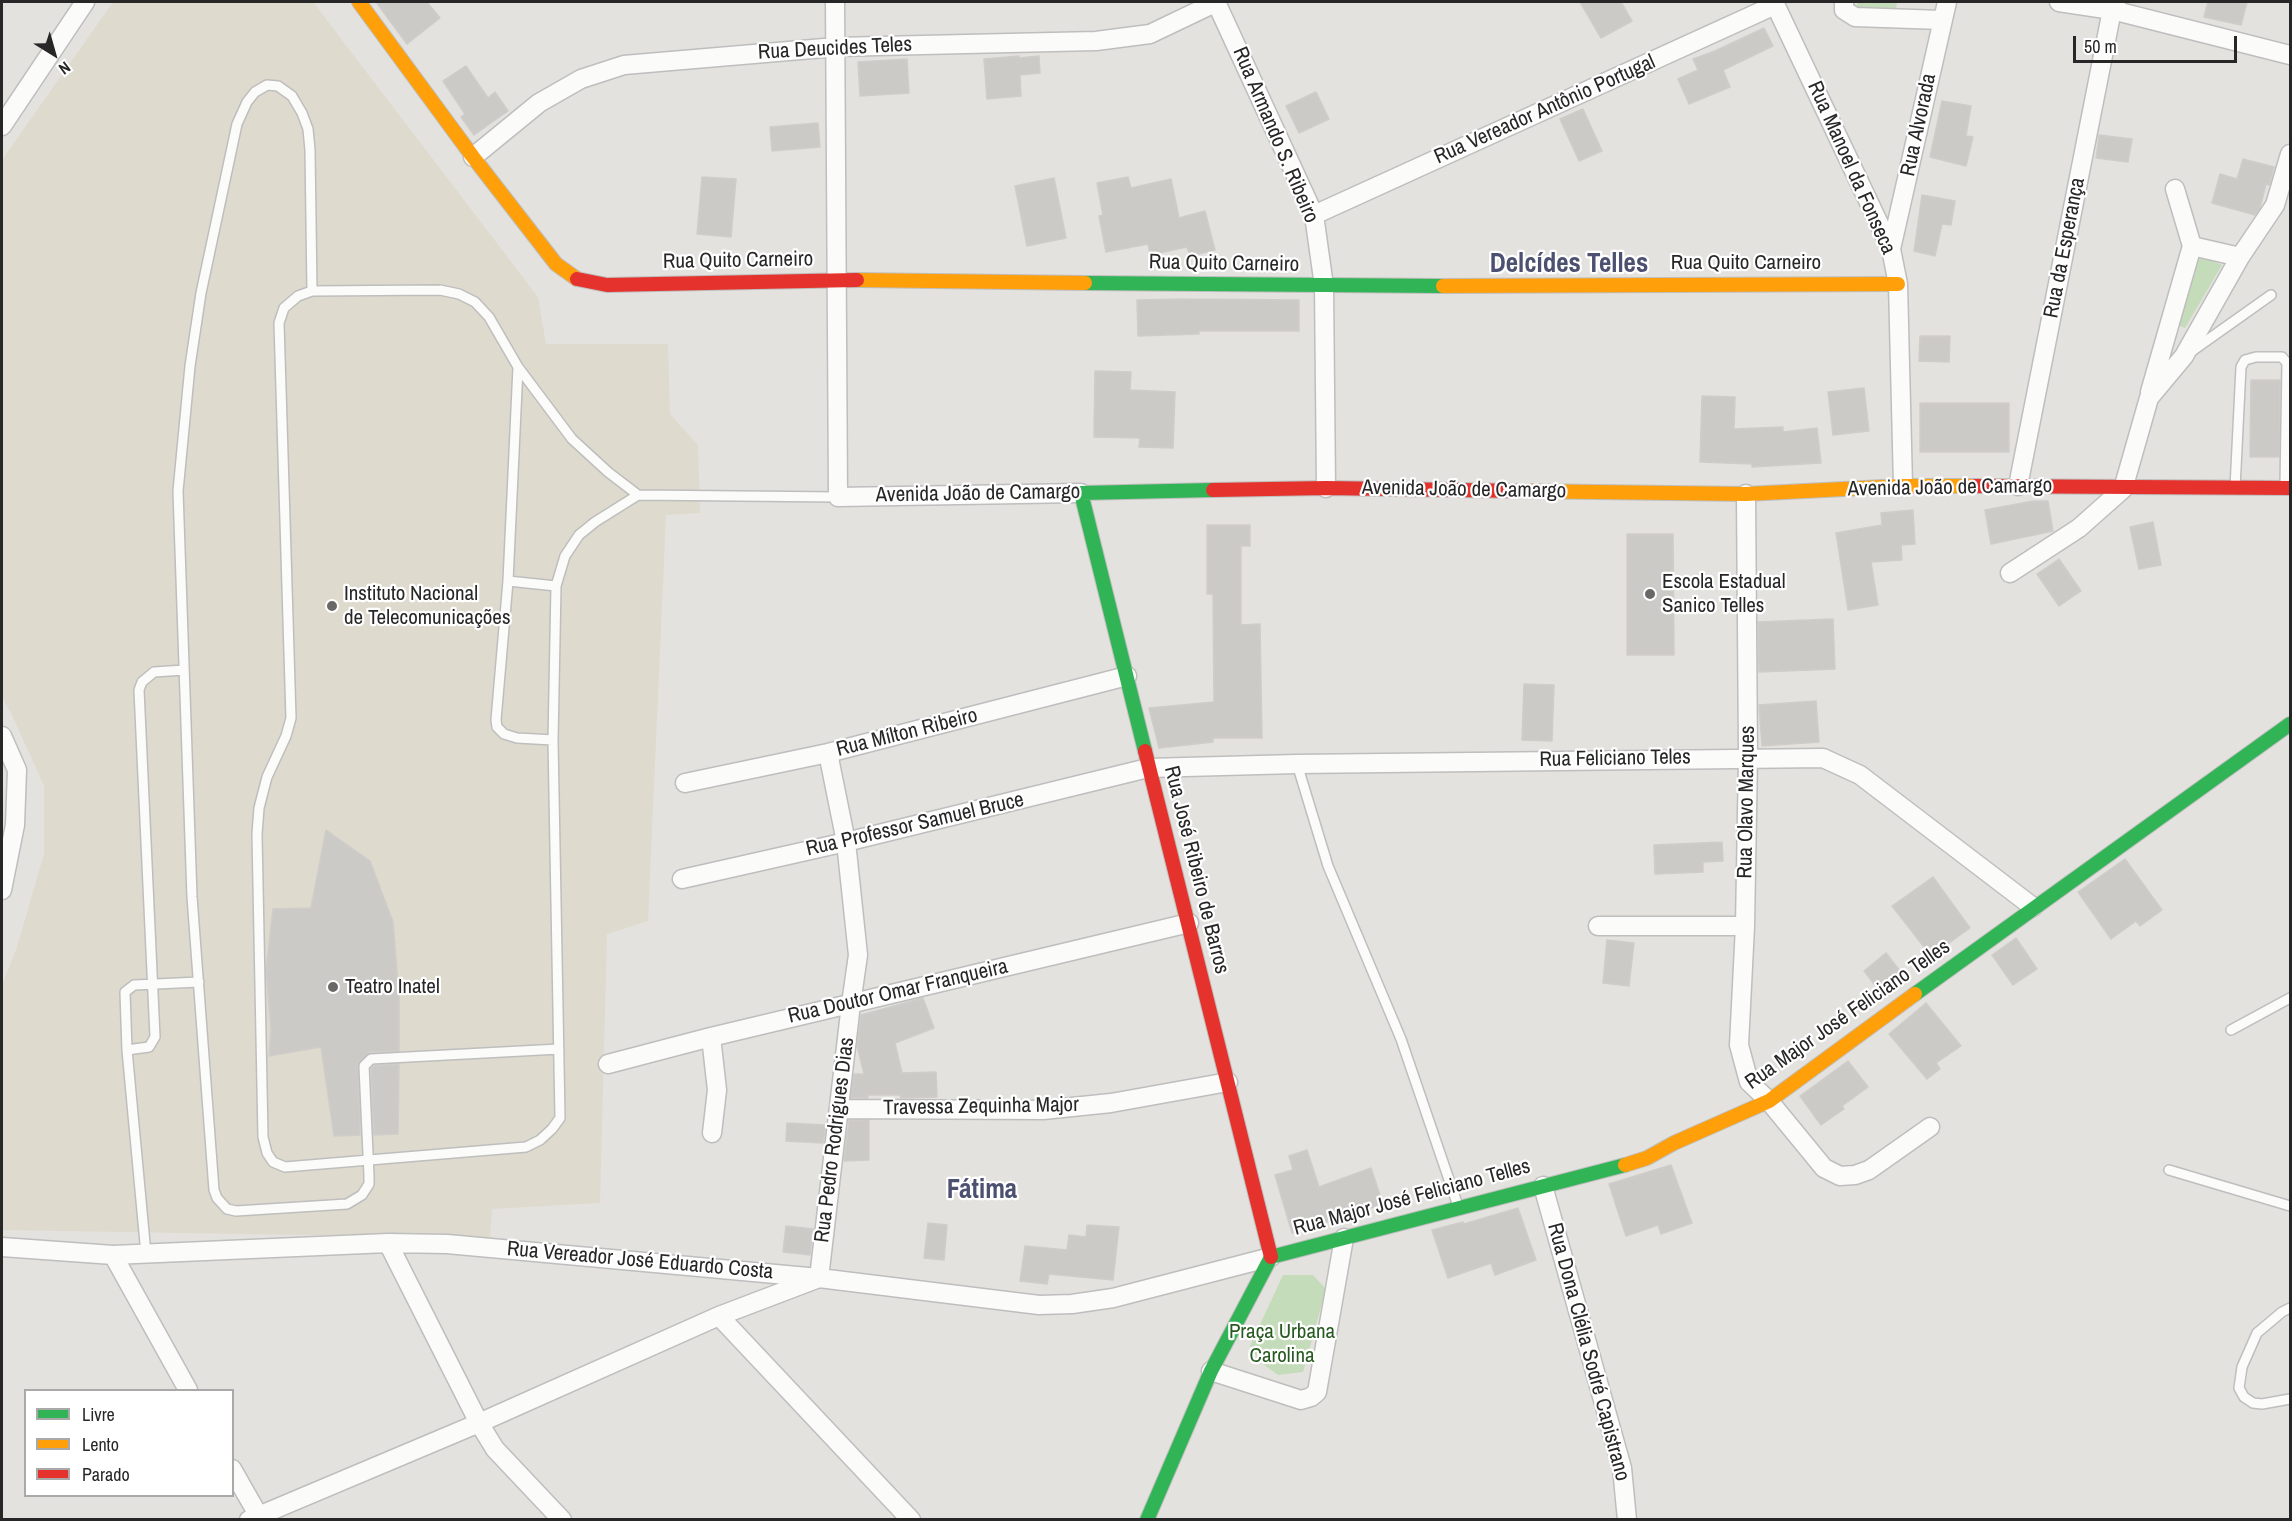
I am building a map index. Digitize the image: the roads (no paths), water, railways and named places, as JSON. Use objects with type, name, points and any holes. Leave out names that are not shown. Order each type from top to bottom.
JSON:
[{"type":"main road","name":"Rua Quito Carneiro","points":[[359,2],[473,157],[556,264],[578,280],[607,285],[835,280],[1324,286],[1898,284]]},
{"type":"main road","name":"Avenida João de Camargo","points":[[1081,493],[1326,488],[1746,494],[1903,486],[2123,489],[2288,488]]},
{"type":"main road","name":"Rua José Ribeiro de Barros","points":[[1081,493],[1271,1257]]},
{"type":"main road","name":"Rua Major José Feliciano Telles","points":[[1271,1257],[1647,1158],[1674,1143],[1768,1101],[2033,907],[2290,724]]},
{"type":"main road","points":[[1147,1520],[1211,1371],[1271,1257]]},
{"type":"street","points":[[2,126],[86,2]]},
{"type":"street","points":[[835,2],[838,497]]},
{"type":"street","name":"Rua Deucides Teles","points":[[473,157],[539,103],[581,79],[624,65],[836,47],[1096,41],[1150,34],[1217,2]]},
{"type":"street","name":"Rua Armando S. Ribeiro","points":[[1217,2],[1314,215],[1324,286],[1326,488]]},
{"type":"street","points":[[1844,2],[1844,10],[1855,17],[1942,20]]},
{"type":"street","name":"Rua Alvorada","points":[[1891,249],[1947,2]]},
{"type":"street","points":[[2059,2],[2114,6],[2290,55]]},
{"type":"street","name":"Rua Vereador Antônio Portugal","points":[[1314,215],[1774,3]]},
{"type":"street","name":"Rua Manoel da Fonseca","points":[[1774,3],[1891,249],[1898,284],[1903,486]]},
{"type":"street","name":"Rua da Esperança","points":[[2018,486],[2114,6]]},
{"type":"street","points":[[2149,398],[2184,356],[2240,257],[2275,205],[2290,154]]},
{"type":"street","points":[[2010,573],[2079,528],[2123,489],[2192,246],[2175,189]]},
{"type":"street","points":[[2192,246],[2240,257]]},
{"type":"street","name":"Avenida João de Camargo","points":[[838,497],[1081,493]]},
{"type":"street","name":"Rua Olavo Marques","points":[[1746,494],[1749,757],[1745,926],[1739,1045],[1749,1082],[1768,1101],[1824,1168],[1840,1176],[1869,1170],[1930,1127]]},
{"type":"street","name":"Rua Mílton Ribeiro","points":[[686,783],[828,753],[1127,676]]},
{"type":"street","points":[[2,736],[15,825],[2,890]]},
{"type":"street","name":"Rua Pedro Rodrigues Dias","points":[[819,1278],[858,956],[846,842],[828,753]]},
{"type":"street","name":"Rua Feliciano Teles","points":[[1148,768],[1749,757],[1823,758],[1860,775],[2033,907]]},
{"type":"street","name":"Rua Professor Samuel Bruce","points":[[682,879],[846,842],[1148,768]]},
{"type":"street","name":"Rua Doutor Omar Franqueira","points":[[608,1064],[711,1037],[1189,923]]},
{"type":"street","points":[[1598,926],[1745,926]]},
{"type":"street","points":[[711,1037],[717,1090],[712,1133]]},
{"type":"street","name":"Travessa Zequinha Major","points":[[839,1109],[1044,1110],[1111,1103],[1228,1082]]},
{"type":"street","name":"Rua Dona Clélia Sodré Capistrano","points":[[1543,1186],[1622,1468],[1627,1520]]},
{"type":"street","points":[[1211,1371],[1301,1401],[1317,1392],[1344,1238]]},
{"type":"street","points":[[388,1243],[479,1423],[495,1449],[562,1520]]},
{"type":"street","name":"Rua Vereador José Eduardo Costa","points":[[2,1247],[113,1255],[388,1243],[505,1248],[819,1278],[1040,1305],[1072,1304],[1113,1298],[1271,1257]]},
{"type":"street","points":[[113,1255],[188,1389]]},
{"type":"street","points":[[234,1473],[256,1518],[479,1423],[719,1316],[819,1278]]},
{"type":"street","points":[[719,1316],[911,1520]]},
{"type":"lane","points":[[312,291],[308,129],[292,96],[278,86],[267,85],[255,92],[247,102],[237,124],[201,293],[190,366],[178,491],[192,897],[214,1190],[221,1204],[236,1211],[347,1204],[357,1199],[369,1184],[364,1066],[371,1059],[559,1049]]},
{"type":"lane","points":[[440,290],[459,294],[475,302],[489,318],[518,367],[572,439],[608,472],[638,495],[579,535],[565,556],[556,586],[553,740],[560,1118],[552,1130],[540,1140],[526,1147],[285,1167],[273,1162],[267,1153],[263,1137],[257,834],[259,808],[267,777],[286,736],[291,718],[279,323],[284,308],[298,296],[312,291],[440,290]]},
{"type":"lane","points":[[2184,356],[2271,295]]},
{"type":"lane","points":[[2235,488],[2241,367],[2245,360],[2256,357],[2282,357],[2288,363],[2288,488]]},
{"type":"lane","points":[[518,367],[508,581],[495,720],[504,734],[517,738],[553,740]]},
{"type":"lane","name":"Avenida João de Camargo","points":[[638,495],[838,497]]},
{"type":"lane","points":[[508,581],[556,586]]},
{"type":"lane","points":[[127,1050],[149,1047],[155,1037],[140,690],[142,682],[154,672],[184,670]]},
{"type":"lane","points":[[1297,764],[1328,866],[1401,1040],[1459,1209]]},
{"type":"lane","points":[[146,1254],[127,1050],[125,992],[134,985],[199,982]]},
{"type":"lane","points":[[2230,1030],[2290,998]]},
{"type":"lane","points":[[2169,1170],[2290,1206]]},
{"type":"lane","points":[[2290,1308],[2257,1333],[2242,1366],[2239,1388],[2244,1397],[2253,1403],[2262,1404],[2290,1399]]},
{"type":"place","name":"Escola Estadual Sanico Telles","points":[[1650,594]]},
{"type":"place","name":"Instituto Nacional de Telecomunicações","points":[[332,606]]},
{"type":"place","name":"Teatro Inatel","points":[[333,987]]},
{"type":"district","name":"Delcídes Telles","points":[[1569,265]]},
{"type":"district","name":"Fátima","points":[[982,1191]]},
{"type":"park label","name":"Praça Urbana Carolina","points":[[1282,1344]]}]
